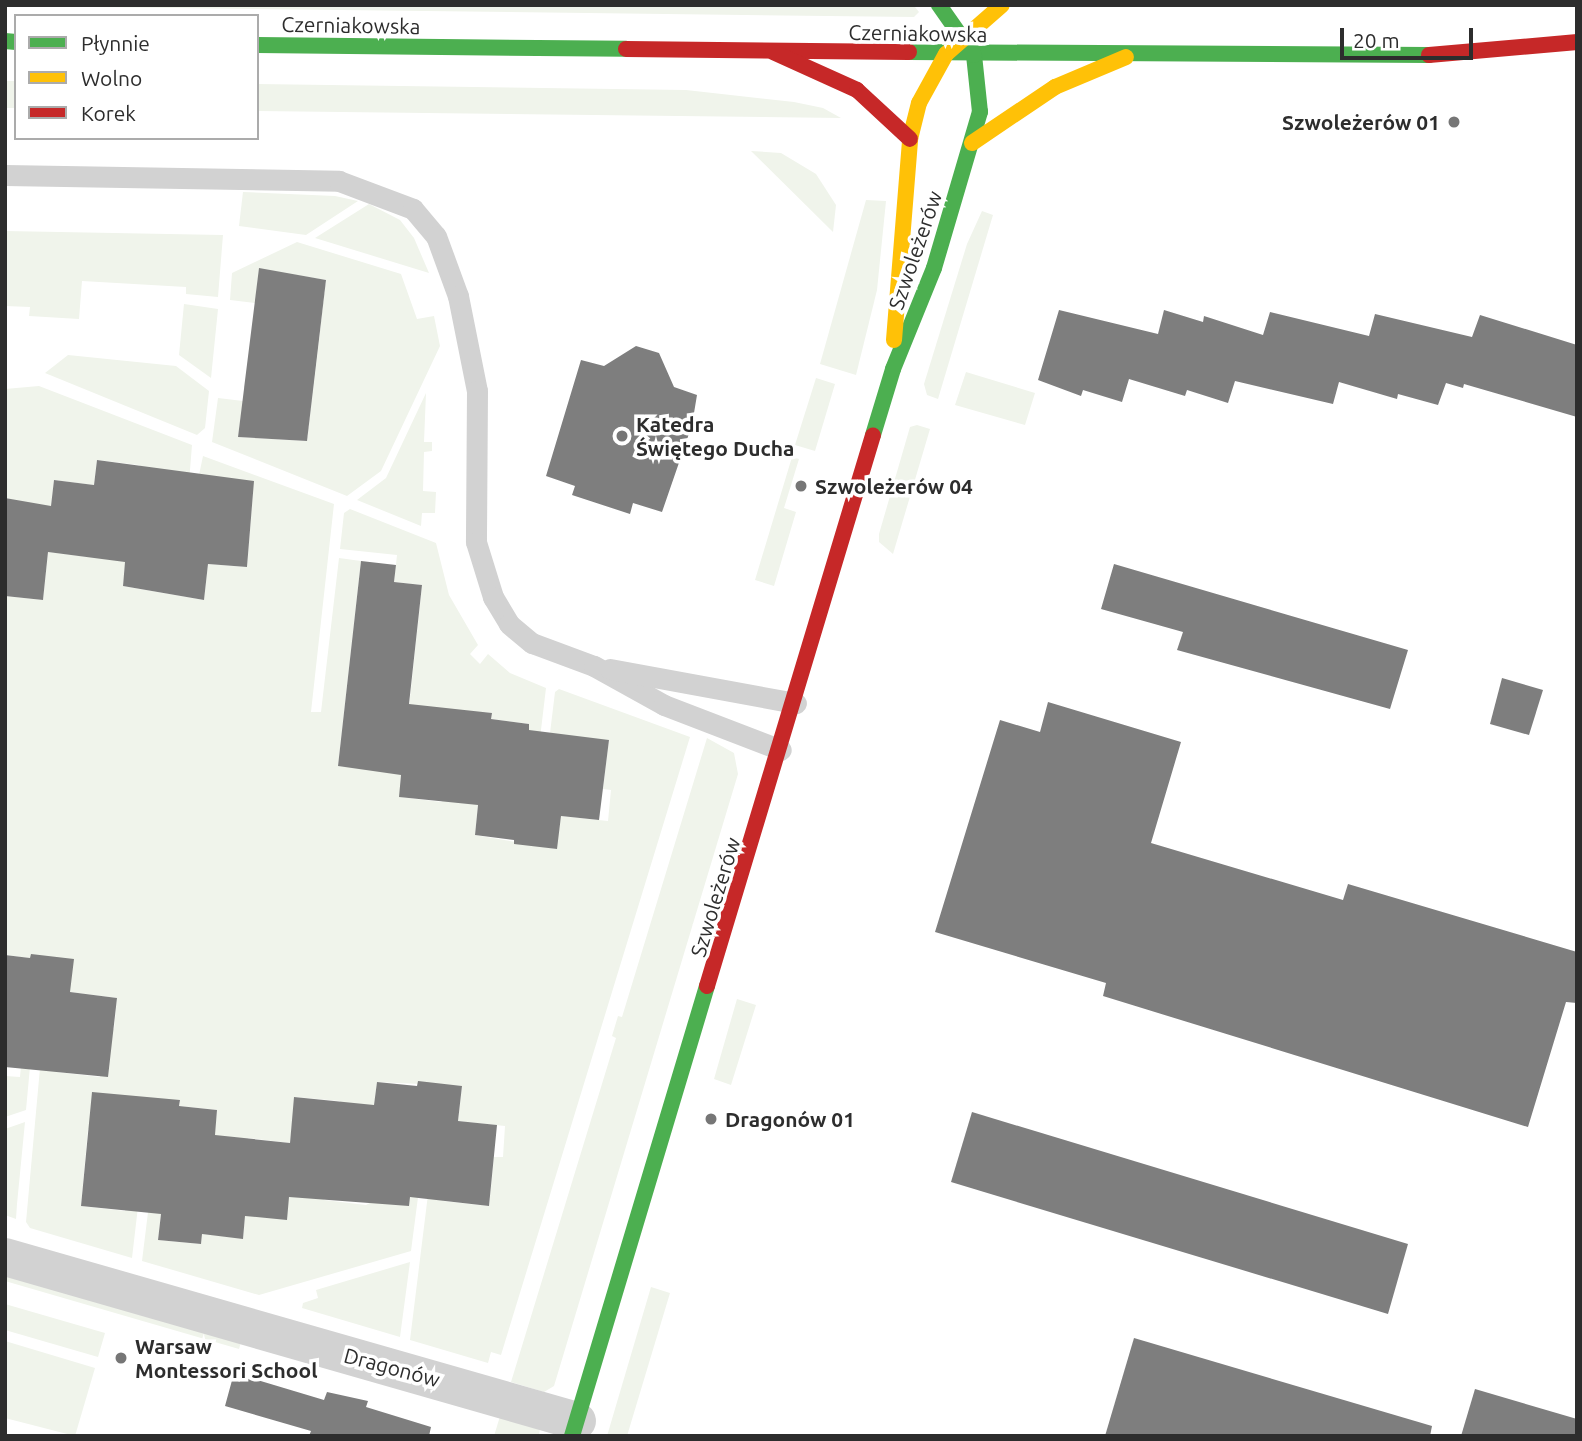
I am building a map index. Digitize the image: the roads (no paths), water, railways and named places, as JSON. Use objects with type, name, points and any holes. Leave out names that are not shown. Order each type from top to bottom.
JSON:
[{"type":"street","name":"Szwoleżerów","points":[[574,1428],[782,750],[893,369],[934,268],[980,112],[974,55],[939,5]]},
{"type":"street","name":"Szwoleżerów","points":[[893,369],[910,139],[923,93],[946,54],[962,37],[1002,5]]},
{"type":"street","name":"Czerniakowska","points":[[259,45],[1126,57],[1429,55],[1577,42]]},
{"type":"street","points":[[773,52],[857,90],[910,139]]},
{"type":"street","points":[[972,143],[1055,87],[1126,57]]},
{"type":"street","name":"Dragonów","points":[[5,1257],[574,1428]]},
{"type":"lane","points":[[5,175],[339,181],[379,192],[412,209],[436,236],[458,296],[477,391],[476,542],[493,597],[509,624],[532,643],[594,666],[664,705],[782,750]]},
{"type":"lane","points":[[594,666],[796,703]]},
{"type":"place","name":"Szwoleżerów 01","points":[[1454,122]]},
{"type":"place","name":"Katedra Świętego Ducha","points":[[622,436]]},
{"type":"place","name":"Szwoleżerów 04","points":[[801,486]]},
{"type":"place","name":"Dragonów 01","points":[[711,1119]]},
{"type":"place","name":"Warsaw Montessori School","points":[[121,1358]]}]
